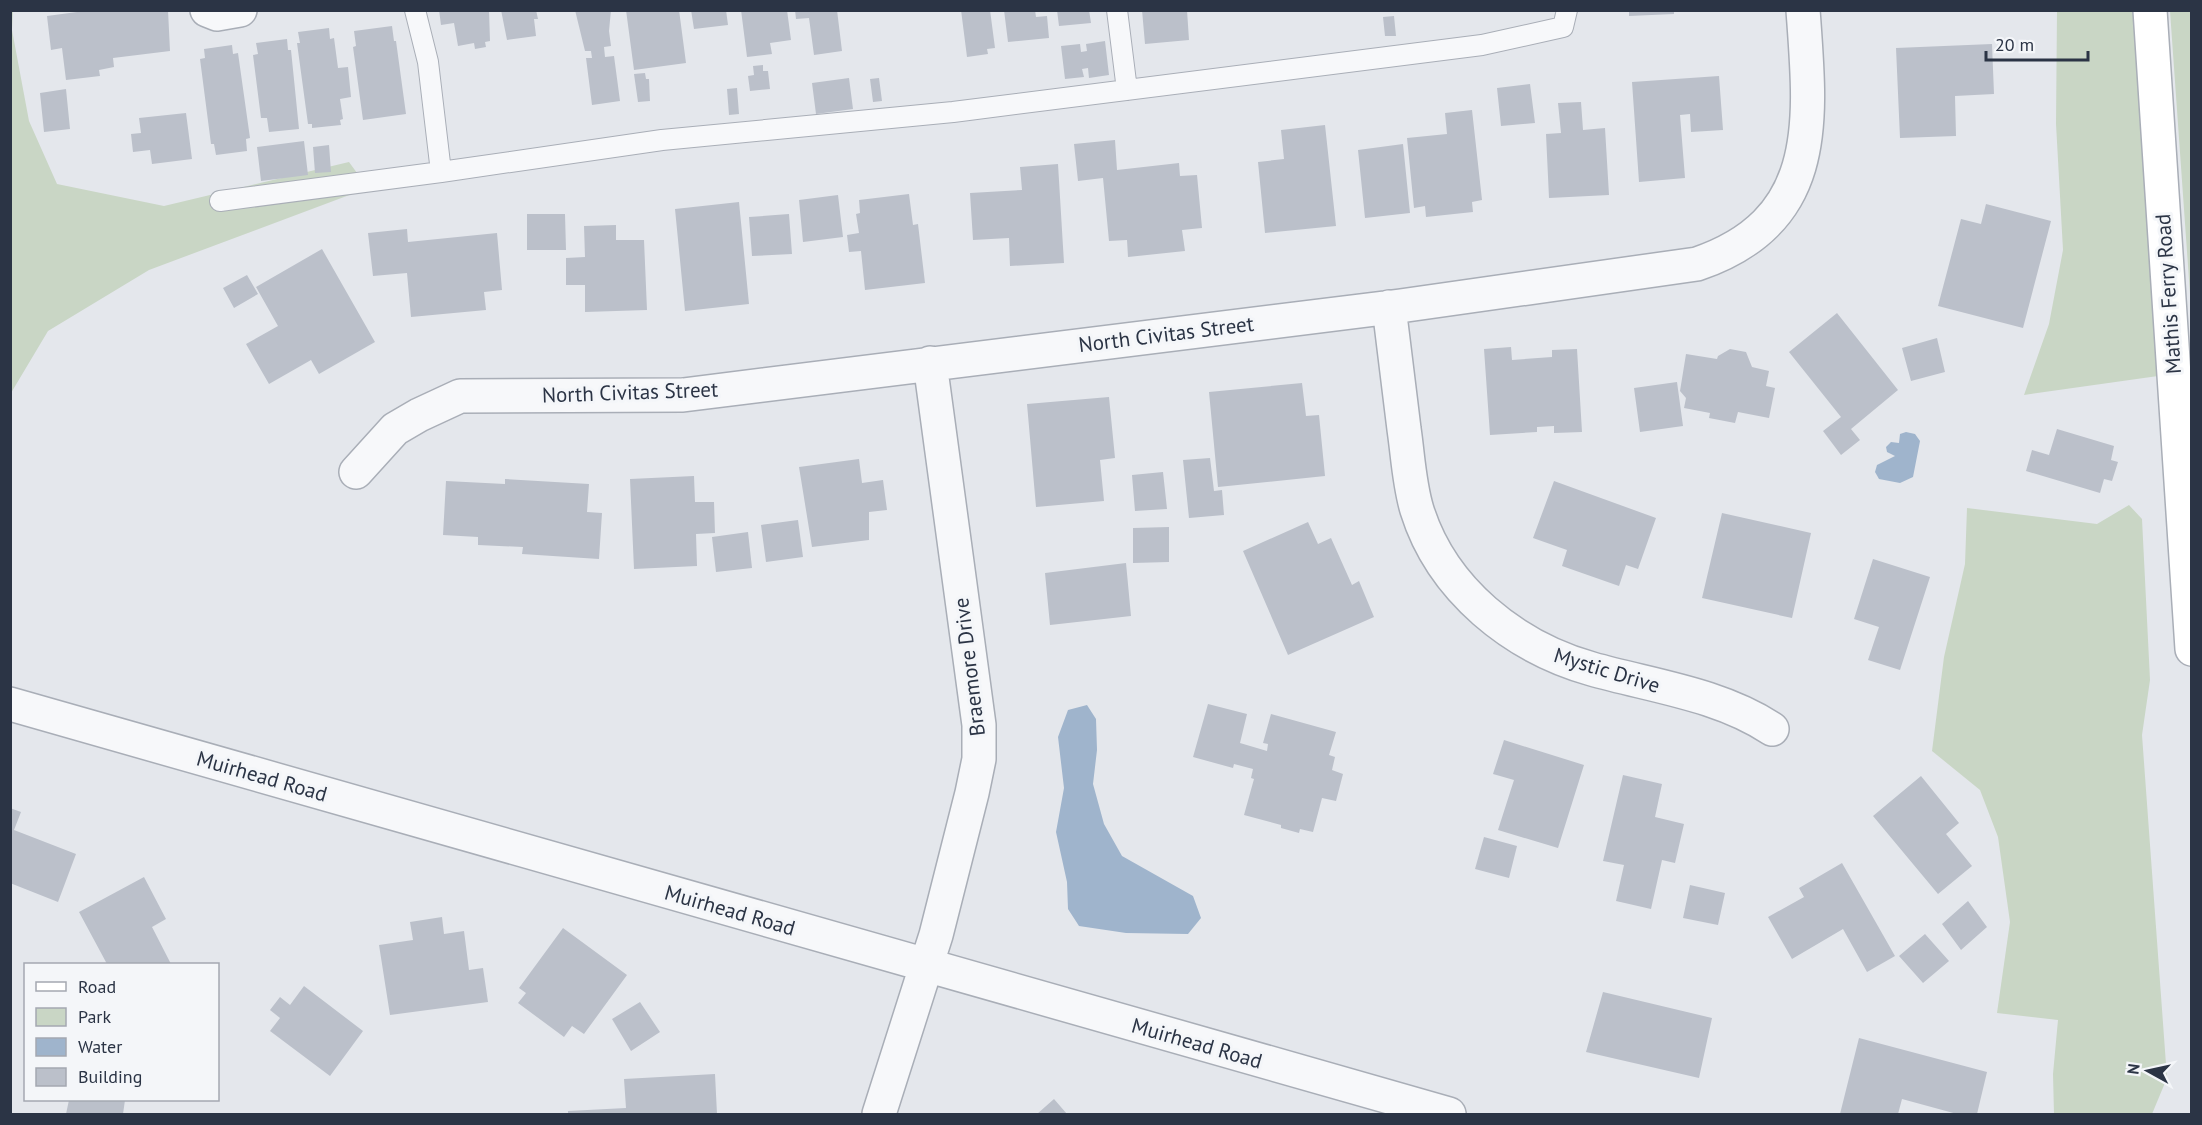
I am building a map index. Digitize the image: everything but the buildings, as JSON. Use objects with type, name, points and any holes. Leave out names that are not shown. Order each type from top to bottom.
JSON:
[{"type":"main road","name":"Mathis Ferry Road","points":[[2150,10],[2192,649]]},
{"type":"street","points":[[207,10],[217,14],[240,10]]},
{"type":"street","name":"North Civitas Street","points":[[356,472],[395,429],[418,415],[460,396],[683,395],[1389,307],[1697,264],[1740,245],[1778,210],[1799,166],[1810,98],[1803,10]]},
{"type":"street","name":"Mystic Drive","points":[[1389,307],[1411,481],[1417,510],[1430,541],[1447,570],[1468,594],[1504,627],[1552,655],[1589,668],[1720,703],[1750,715],[1772,729]]},
{"type":"street","name":"Braemore Drive","points":[[879,1114],[926,966],[967,815],[979,759],[979,725],[930,363]]},
{"type":"street","name":"Muirhead Road","points":[[10,704],[1449,1114]]},
{"type":"lane","points":[[415,10],[428,62],[441,172]]},
{"type":"lane","points":[[1117,10],[1127,90]]},
{"type":"lane","points":[[220,201],[662,140],[953,111],[1482,45],[1563,27],[1568,10]]},
{"type":"green space","points":[[11,11],[13,11],[12,30],[29,121],[57,184],[164,206],[349,162],[368,188],[149,270],[48,331],[11,393]]},
{"type":"green space","points":[[2057,11],[2136,11],[2158,376],[2024,395],[2049,324],[2063,250],[2056,124]]},
{"type":"green space","points":[[2170,11],[2191,11],[2191,308]]},
{"type":"green space","points":[[2129,505],[2142,519],[2150,680],[2142,735],[2167,1078],[2152,1114],[2054,1114],[2053,1074],[2058,1020],[1997,1013],[2010,922],[1998,837],[1980,790],[1932,751],[1944,657],[1965,564],[1967,508],[2097,524]]},
{"type":"water","points":[[1906,432],[1915,434],[1920,441],[1913,477],[1900,483],[1879,479],[1875,472],[1877,465],[1895,456],[1887,452],[1886,447],[1891,442],[1899,443],[1900,434]]},
{"type":"water","points":[[1087,705],[1096,719],[1097,750],[1093,784],[1104,824],[1122,856],[1193,896],[1201,918],[1188,934],[1126,933],[1079,926],[1068,909],[1067,882],[1056,832],[1064,788],[1058,737],[1068,710]]}]
